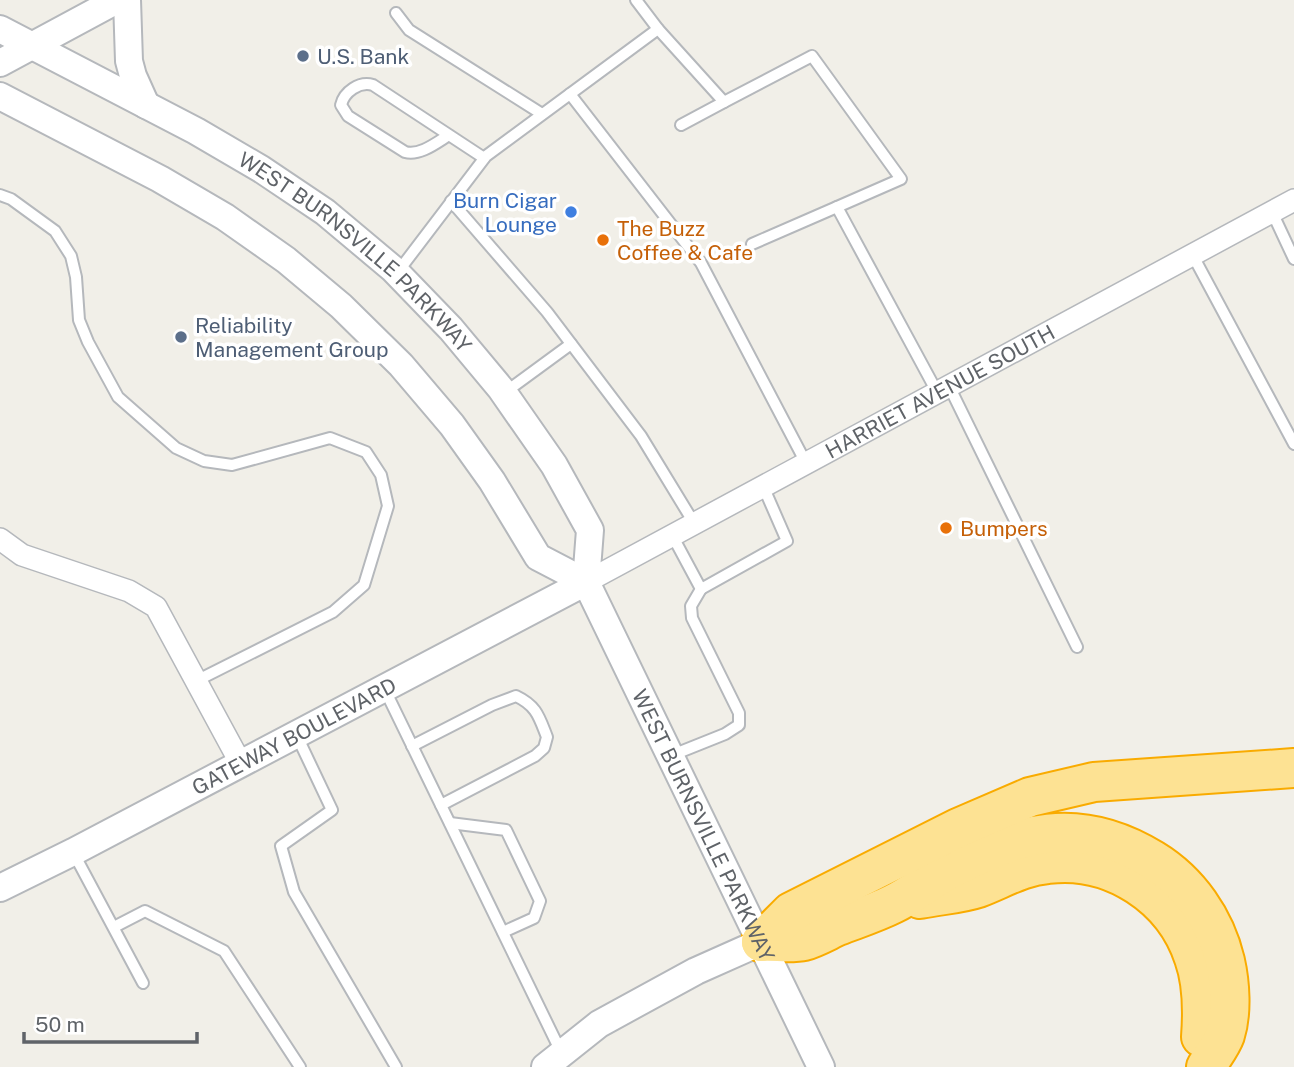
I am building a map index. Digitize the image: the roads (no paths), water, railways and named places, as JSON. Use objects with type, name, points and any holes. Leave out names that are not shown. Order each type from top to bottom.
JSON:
[{"type":"highway","points":[[761,942],[791,912],[957,828],[1030,797],[1094,782],[1294,768]]},
{"type":"highway","points":[[761,942],[803,941],[894,904],[947,871],[1009,842],[1034,834],[1059,831],[1111,840],[1160,864],[1180,881],[1212,923],[1221,944],[1226,969],[1228,1019],[1224,1037],[1206,1067]]},
{"type":"highway","points":[[894,904],[977,888],[1025,868],[1050,863],[1089,865],[1117,873],[1132,881],[1167,911],[1183,933],[1194,958],[1201,985],[1203,1014],[1199,1067]]},
{"type":"street","points":[[0,63],[117,0]]},
{"type":"street","points":[[127,0],[129,61],[146,105]]},
{"type":"street","name":"WEST BURNSVILLE PARKWAY","points":[[0,29],[146,105],[272,176],[324,212],[397,273],[451,329],[504,393],[554,465],[590,530],[586,582],[821,1067]]},
{"type":"street","points":[[0,96],[225,217],[286,260],[341,306],[401,365],[452,425],[492,481],[538,557],[586,582]]},
{"type":"street","name":"HARRIET AVENUE SOUTH","points":[[586,582],[1294,200]]},
{"type":"street","points":[[0,538],[22,555],[129,591],[156,607],[241,764]]},
{"type":"street","name":"GATEWAY BOULEVARD","points":[[0,888],[586,582]]},
{"type":"street","points":[[553,1060],[599,1024],[696,971],[761,942]]},
{"type":"lane","points":[[636,0],[658,29],[724,102]]},
{"type":"lane","points":[[396,13],[409,30],[542,114]]},
{"type":"lane","points":[[397,273],[484,158],[658,29]]},
{"type":"lane","points":[[681,125],[812,55],[901,179],[752,244]]},
{"type":"lane","points":[[449,135],[420,151],[412,154],[405,152],[348,116],[341,106],[342,100],[357,86],[365,83],[373,85],[484,158]]},
{"type":"lane","points":[[570,94],[701,263],[806,463]]},
{"type":"lane","points":[[0,195],[11,198],[55,231],[71,256],[76,277],[79,320],[118,397],[176,448],[204,461],[232,465],[330,438],[366,452],[381,475],[388,506],[363,585],[333,612],[196,681]]},
{"type":"lane","points":[[451,201],[547,312],[641,436],[694,523]]},
{"type":"lane","points":[[837,207],[943,389],[1077,647]]},
{"type":"lane","points":[[1272,212],[1294,258]]},
{"type":"lane","points":[[1192,254],[1294,443]]},
{"type":"lane","points":[[504,393],[571,344]]},
{"type":"lane","points":[[670,756],[725,734],[739,725],[739,713],[692,618],[691,606],[701,589],[787,541],[763,486]]},
{"type":"lane","points":[[672,535],[701,589]]},
{"type":"lane","points":[[384,688],[503,932],[553,1060]]},
{"type":"lane","points":[[412,746],[492,705],[516,696],[531,704],[542,724],[547,737],[544,748],[535,757],[441,805]]},
{"type":"lane","points":[[296,734],[332,810],[281,846],[294,892],[396,1067]]},
{"type":"lane","points":[[450,823],[506,830],[540,901],[534,918],[503,932]]},
{"type":"lane","points":[[73,852],[143,983]]},
{"type":"lane","points":[[114,927],[145,911],[224,951],[300,1067]]},
{"type":"place","name":"U.S. Bank","points":[[303,56]]},
{"type":"place","name":"Burn Cigar Lounge","points":[[571,212]]},
{"type":"place","name":"The Buzz Coffee & Cafe","points":[[603,240]]},
{"type":"place","name":"Reliability Management Group","points":[[181,337]]},
{"type":"place","name":"Bumpers","points":[[946,528]]}]
